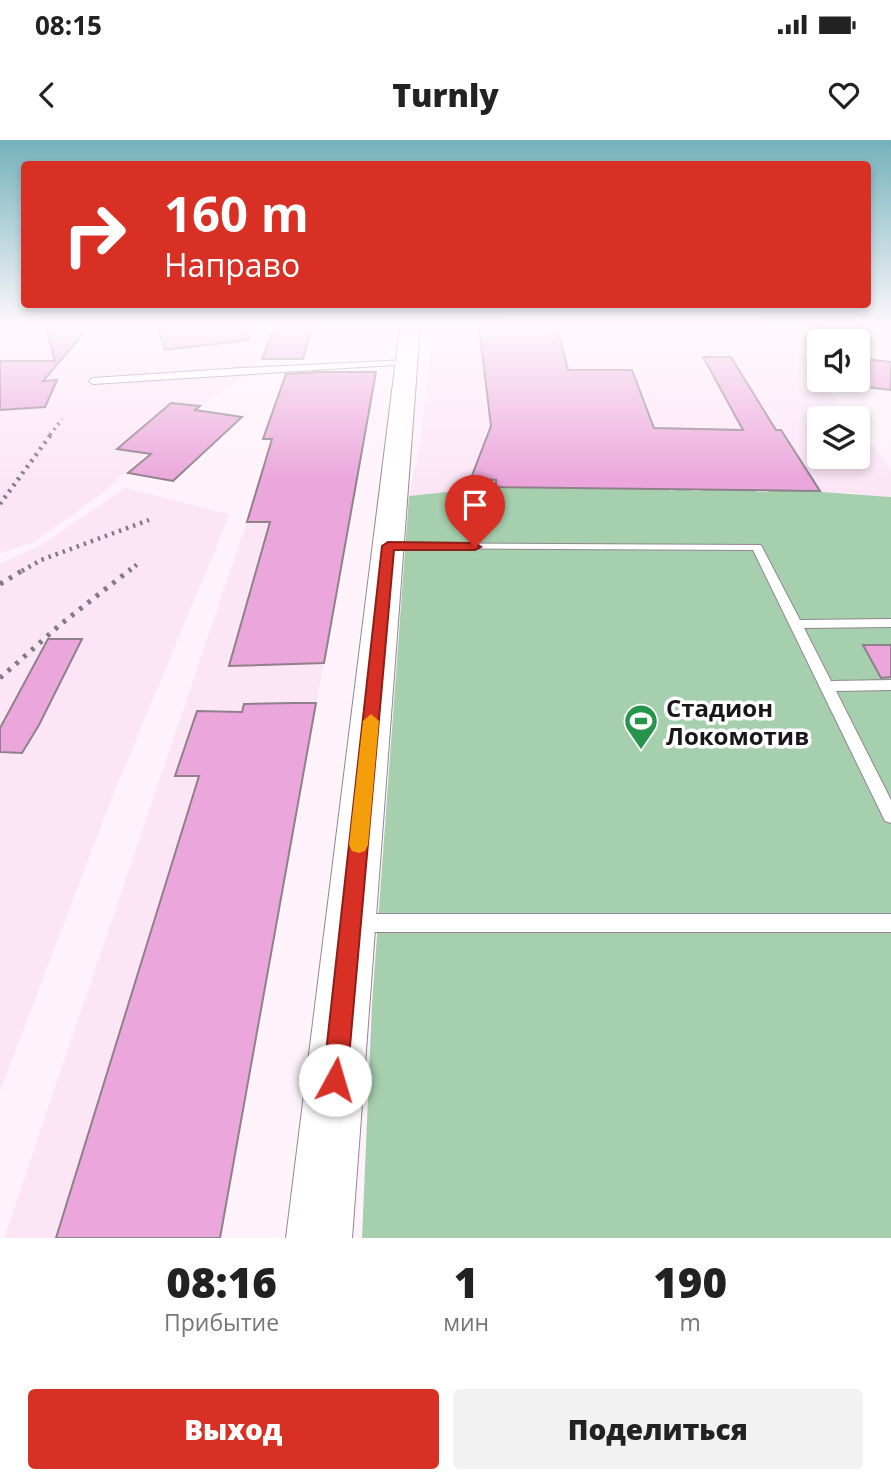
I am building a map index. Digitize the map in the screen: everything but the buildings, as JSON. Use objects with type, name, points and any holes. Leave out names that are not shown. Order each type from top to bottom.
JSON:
[{"type":"main road","points":[[319,1238],[405,378]]},
{"type":"lane","points":[[93,381],[130,378]]},
{"type":"lane","points":[[388,546],[757,547],[891,816]]},
{"type":"lane","points":[[796,624],[891,623]]},
{"type":"lane","points":[[827,686],[891,685]]},
{"type":"lane","points":[[351,923],[891,923]]},
{"type":"shaded area","points":[[0,378],[242,378],[200,406],[99,496],[34,542],[0,553]]},
{"type":"shaded area","points":[[285,378],[375,378],[220,1238],[4,1238],[253,504],[296,446],[263,439]]},
{"type":"shaded area","points":[[428,378],[807,378],[807,392],[831,392],[842,406],[807,406],[807,469],[870,469],[870,442],[891,470],[891,497],[839,492],[681,491],[409,496],[419,451]]},
{"type":"shaded area","points":[[125,488],[230,514],[111,800],[0,1091],[0,564],[43,544]]},
{"type":"green space","name":"Стадион Локомотив","points":[[496,487],[668,488],[670,491],[690,488],[692,491],[702,491],[701,488],[754,488],[757,492],[769,492],[768,488],[891,497],[891,1238],[362,1238],[372,1004],[409,496]]},
{"type":"railway","points":[[50,435],[62,419]]},
{"type":"railway","points":[[0,504],[52,433]]},
{"type":"railway","points":[[22,571],[41,560],[149,520]]},
{"type":"railway","points":[[129,571],[139,563]]},
{"type":"railway","points":[[0,584],[25,569]]},
{"type":"railway","points":[[0,678],[61,624],[131,569]]},
{"type":"slow traffic","points":[[359,845],[371,721]]},
{"type":"place","name":"Стадион Локомотив","points":[[641,751]]},
{"type":"route","points":[[335,1080],[388,546],[475,547]]}]
